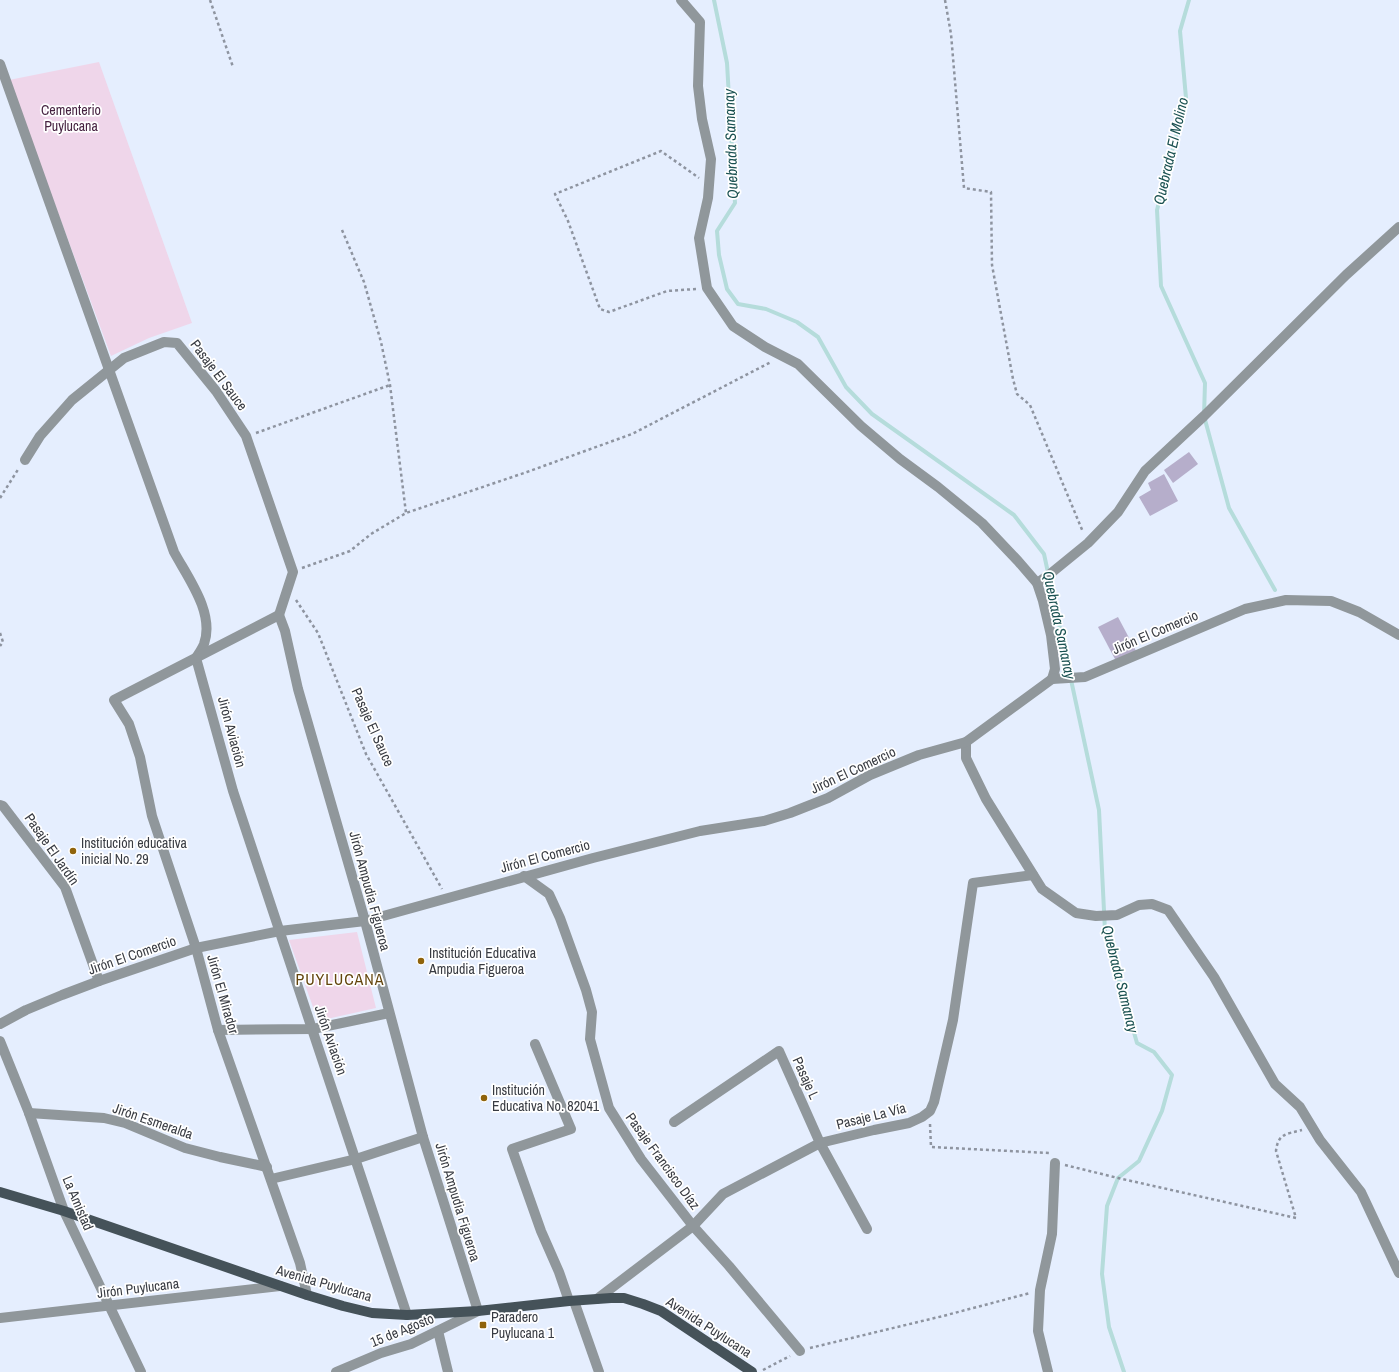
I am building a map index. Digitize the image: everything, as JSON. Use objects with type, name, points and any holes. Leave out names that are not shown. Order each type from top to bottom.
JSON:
[{"type":"main road","name":"Avenida Puylucana","points":[[0,1192],[64,1211],[307,1296],[372,1312],[407,1315],[478,1311],[572,1301],[624,1298],[661,1311],[752,1372]]},
{"type":"street","points":[[681,0],[700,22],[698,86],[702,119],[711,159],[708,198],[698,238],[707,288],[733,326],[765,347],[798,364],[862,426],[900,459],[938,487],[982,524],[1018,561],[1044,578]]},
{"type":"street","points":[[0,64],[174,552],[203,605],[206,616],[204,644],[196,658]]},
{"type":"street","points":[[1057,679],[1051,635],[1043,601],[1044,578],[1088,543],[1118,512],[1145,471],[1204,416],[1341,280],[1399,227]]},
{"type":"street","name":"Pasaje El Sauce","points":[[25,460],[40,436],[72,400],[124,358],[164,342],[177,343],[216,391],[246,436],[293,572]]},
{"type":"street","points":[[196,658],[278,615],[293,572]]},
{"type":"street","name":"Jirón El Comercio","points":[[0,1024],[33,1007],[99,981],[196,948],[280,931],[365,921],[524,876],[700,832],[764,821],[790,813],[828,798],[870,775],[920,755],[966,742],[1057,679],[1085,677],[1245,609],[1286,600],[1331,602],[1359,612],[1399,635]]},
{"type":"street","name":"Jirón Ampudia Figueroa","points":[[278,615],[285,631],[298,689],[365,921],[423,1137],[478,1311]]},
{"type":"street","name":"Jirón El Mirador","points":[[196,658],[114,700],[129,724],[140,758],[152,816],[196,948],[218,1030],[300,1263],[307,1296]]},
{"type":"street","name":"Jirón Aviación","points":[[196,658],[233,791],[407,1315]]},
{"type":"street","points":[[966,742],[966,758],[986,799],[1042,888],[1076,913],[1096,916],[1117,915],[1139,905],[1152,904],[1168,910],[1214,977],[1275,1084],[1300,1107],[1320,1140],[1361,1192],[1399,1273]]},
{"type":"street","name":"Pasaje El Jardín","points":[[0,805],[3,806],[65,887],[99,981]]},
{"type":"street","points":[[930,1111],[934,1102],[953,1020],[973,883],[1033,875]]},
{"type":"street","name":"Pasaje Francisco Díaz","points":[[524,876],[549,894],[560,918],[586,990],[592,1012],[590,1040],[608,1108],[641,1159],[693,1226],[729,1266],[800,1351]]},
{"type":"street","points":[[218,1030],[313,1029],[389,1013]]},
{"type":"street","name":"La Amistad","points":[[0,1040],[29,1113],[64,1211],[111,1306],[141,1372]]},
{"type":"street","points":[[535,1044],[571,1129],[512,1149],[541,1231],[572,1301],[599,1372]]},
{"type":"street","name":"Pasaje L","points":[[674,1122],[779,1051],[820,1143],[867,1229]]},
{"type":"street","name":"Pasaje La Vía","points":[[597,1299],[693,1226],[723,1194],[820,1143],[909,1123],[922,1117],[930,1111]]},
{"type":"street","name":"Jirón Esmeralda","points":[[29,1113],[104,1118],[125,1123],[185,1148],[220,1157],[267,1166]]},
{"type":"street","points":[[271,1179],[356,1159],[423,1137]]},
{"type":"street","points":[[1048,1372],[1038,1331],[1040,1290],[1052,1234],[1055,1162]]},
{"type":"street","name":"Jirón Puylucana","points":[[0,1318],[280,1286]]},
{"type":"street","name":"15 de Agosto","points":[[336,1372],[411,1344],[478,1311]]},
{"type":"street","points":[[438,1331],[448,1372]]},
{"type":"path","points":[[210,0],[233,68]]},
{"type":"path","points":[[945,0],[951,34],[964,188],[991,192],[992,265],[1013,379],[1017,394],[1030,405],[1088,543]]},
{"type":"path","points":[[707,288],[666,291],[609,312],[600,309],[568,221],[555,194],[661,151],[709,186]]},
{"type":"path","points":[[342,230],[364,282],[381,342],[390,385],[406,512]]},
{"type":"path","points":[[293,572],[350,550],[371,534],[406,512],[527,472],[632,434],[782,356]]},
{"type":"path","points":[[246,436],[390,385]]},
{"type":"path","points":[[0,498],[25,460]]},
{"type":"path","name":"Pasaje El Sauce","points":[[288,588],[318,633],[366,754],[447,898]]},
{"type":"path","points":[[0,633],[3,642],[0,646]]},
{"type":"path","points":[[930,1111],[931,1147],[1052,1153],[1055,1162],[1118,1178],[1296,1218],[1276,1151],[1277,1144],[1282,1136],[1312,1127]]},
{"type":"path","points":[[759,1372],[800,1351],[943,1316],[1040,1290]]},
{"type":"green space","name":"Cementerio Puylucana","points":[[99,62],[192,323],[149,338],[111,356],[9,80]]},
{"type":"green space","points":[[357,932],[376,1008],[318,1021],[289,940]]},
{"type":"building","points":[[1189,452],[1198,464],[1173,483],[1164,470]]},
{"type":"building","points":[[1164,474],[1178,501],[1150,516],[1139,497],[1151,490],[1148,483]]},
{"type":"building","points":[[1118,617],[1136,651],[1116,661],[1098,627]]},
{"type":"waterway","name":"Quebrada Samanay","points":[[714,0],[727,63],[735,203],[717,231],[719,255],[727,289],[738,304],[766,309],[797,322],[818,337],[846,387],[872,414],[1014,515],[1044,554],[1099,810],[1105,931],[1137,1043],[1154,1052],[1172,1075],[1162,1111],[1139,1161],[1118,1178],[1107,1206],[1102,1274],[1109,1327],[1124,1372]]},
{"type":"waterway","name":"Quebrada El Molino","points":[[1189,0],[1180,31],[1186,98],[1157,210],[1161,286],[1205,383],[1204,416],[1229,508],[1275,590]]},
{"type":"place","name":"Institución educativa inicial No. 29","points":[[73,851]]},
{"type":"place","name":"Institución Educativa Ampudia Figueroa","points":[[421,961]]},
{"type":"place","name":"Institución Educativa No. 82041","points":[[484,1098]]},
{"type":"place","name":"Paradero Puylucana 1","points":[[483,1325]]},
{"type":"district","name":"PUYLUCANA","points":[[340,979]]}]
